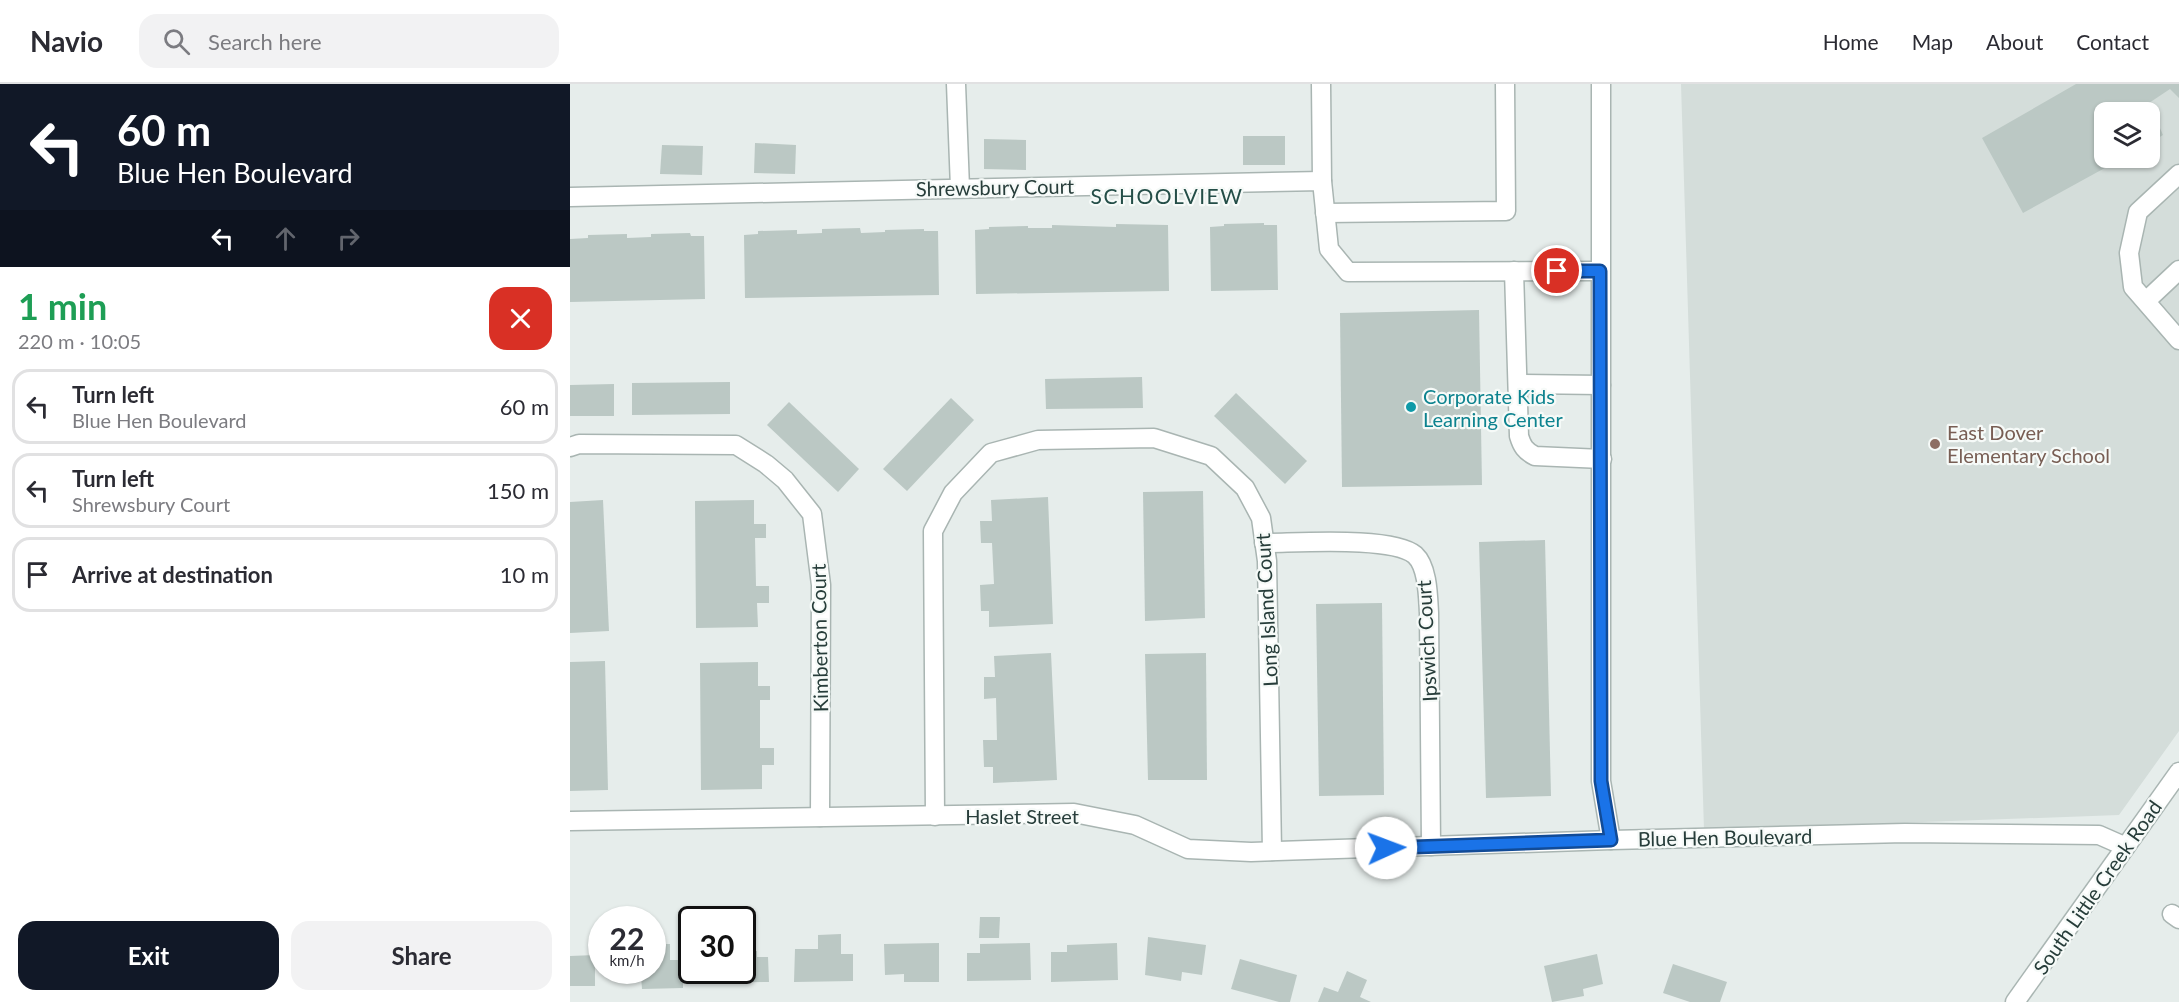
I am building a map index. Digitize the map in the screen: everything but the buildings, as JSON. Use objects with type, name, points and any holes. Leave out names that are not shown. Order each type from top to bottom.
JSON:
[{"type":"street","points":[[956,84],[960,188]]},
{"type":"street","points":[[1321,84],[1322,180],[1329,249],[1348,272],[1600,271]]},
{"type":"street","points":[[1325,213],[1506,211],[1505,84]]},
{"type":"street","name":"Blue Hen Boulevard","points":[[1601,84],[1601,781],[1611,840],[1905,833],[2099,835],[2124,846]]},
{"type":"street","points":[[2179,174],[2138,212],[2129,253],[2133,287],[2179,340]]},
{"type":"street","name":"Shrewsbury Court","points":[[570,197],[1322,180]]},
{"type":"street","points":[[2146,301],[2179,270]]},
{"type":"street","points":[[1514,271],[1521,444],[1527,452],[1535,456],[1602,459]]},
{"type":"street","points":[[1518,384],[1602,385]]},
{"type":"street","name":"Long Island Court","points":[[935,816],[933,531],[954,493],[991,453],[1038,440],[1154,438],[1211,456],[1245,488],[1261,518],[1267,561],[1272,851]]},
{"type":"street","name":"Kimberton Court","points":[[570,447],[579,444],[736,445],[766,464],[785,480],[812,514],[821,585],[820,817]]},
{"type":"street","name":"Ipswich Court","points":[[1264,543],[1383,543],[1403,548],[1417,557],[1427,581],[1429,613],[1431,846]]},
{"type":"street","name":"South Little Creek Road","points":[[2015,1002],[2124,846],[2179,772]]},
{"type":"street","name":"Haslet Street","points":[[570,821],[1074,813],[1135,825],[1188,849],[1272,851],[1611,840]]},
{"type":"shaded area","name":"East Dover Elementary School","points":[[1681,84],[2179,84],[2179,731],[2119,815],[1704,830]]},
{"type":"place","name":"Corporate Kids Learning Center","points":[[1411,407]]},
{"type":"place","name":"East Dover Elementary School","points":[[1935,444]]},
{"type":"district","name":"SCHOOLVIEW","points":[[1167,195]]},
{"type":"route","points":[[1386,848],[1611,840],[1601,781],[1600,271],[1557,271]]}]
